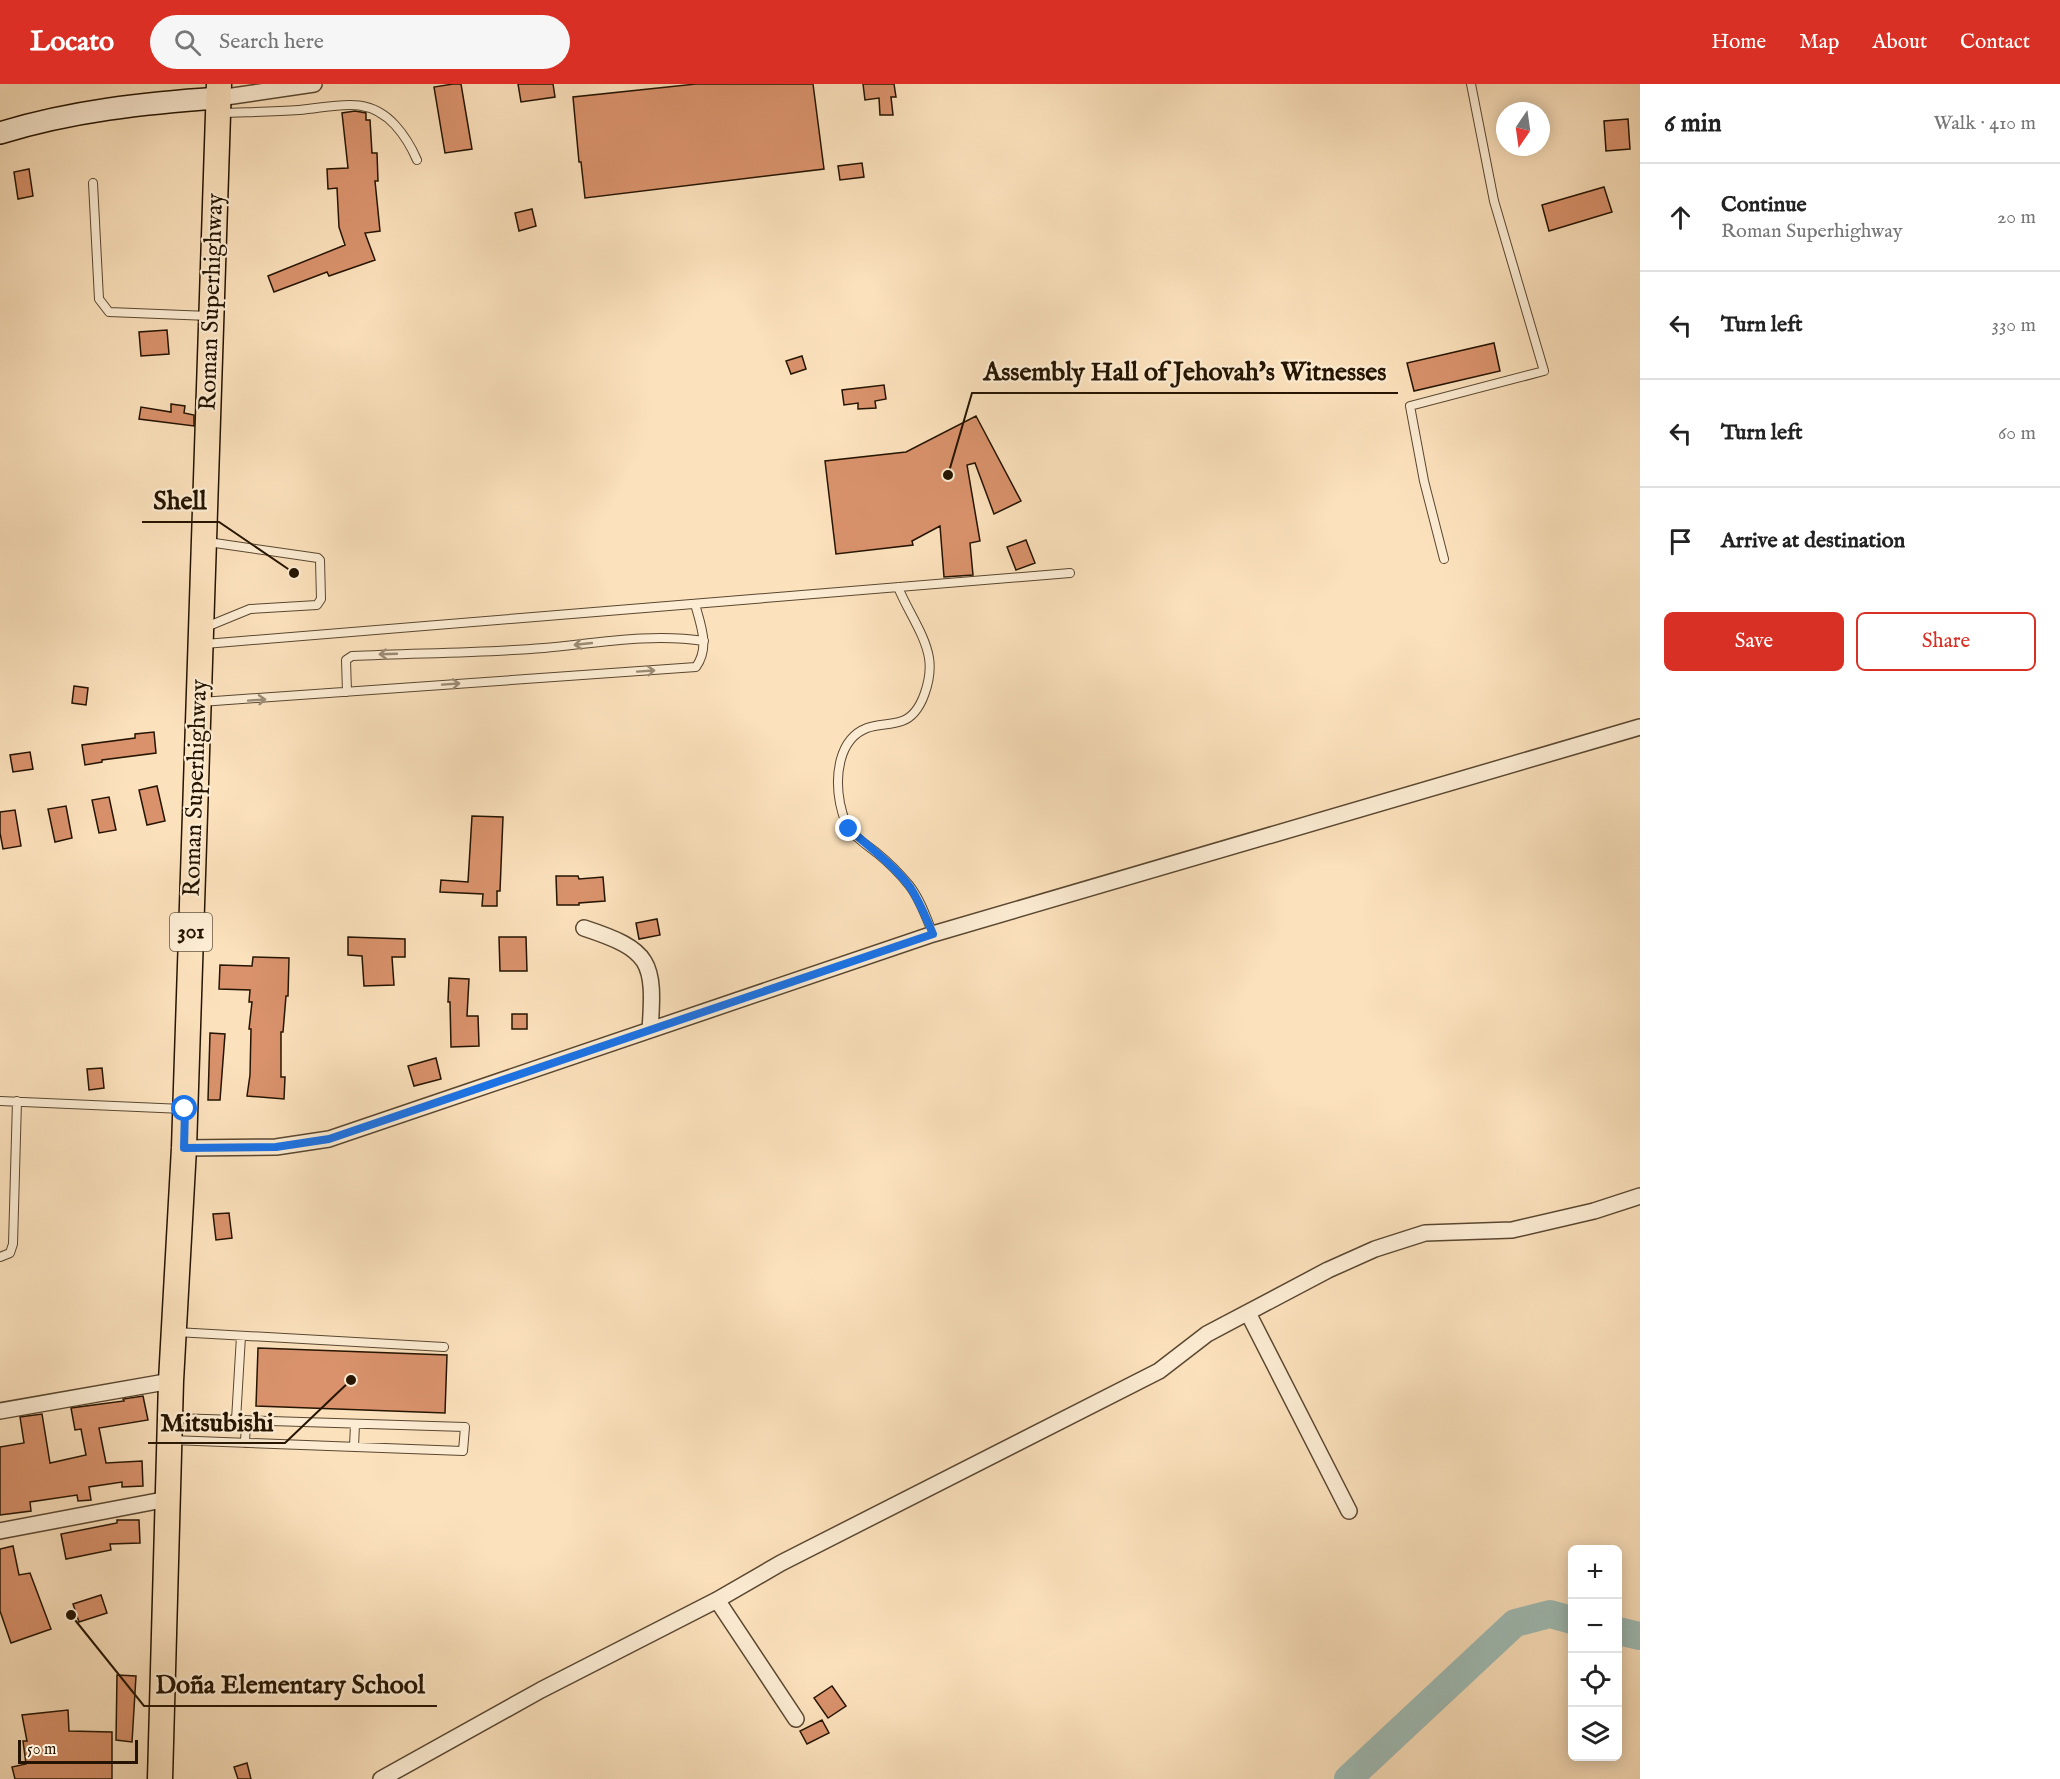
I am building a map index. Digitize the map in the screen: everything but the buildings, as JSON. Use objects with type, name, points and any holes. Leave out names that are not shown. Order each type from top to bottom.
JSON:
[{"type":"main road","name":"Roman Superhighway","points":[[160,1779],[171,1381],[184,1148],[219,98]]},
{"type":"street","points":[[0,133],[85,112],[151,103],[219,98],[314,84]]},
{"type":"street","points":[[184,1148],[276,1147],[329,1139],[933,934],[1640,727]]},
{"type":"street","points":[[584,928],[625,944],[648,966],[652,981],[650,1030]]},
{"type":"street","points":[[381,1779],[541,1690],[717,1600],[780,1563],[1159,1371],[1207,1334],[1329,1270],[1375,1249],[1425,1233],[1512,1230],[1594,1211],[1640,1196]]},
{"type":"street","points":[[1248,1313],[1348,1511]]},
{"type":"street","points":[[0,1411],[171,1381]]},
{"type":"street","points":[[0,1531],[168,1499]]},
{"type":"street","points":[[717,1600],[796,1719]]},
{"type":"lane","points":[[1444,559],[1424,481],[1410,406],[1544,371],[1494,201],[1471,84]]},
{"type":"lane","points":[[219,98],[298,110],[351,105],[367,106],[384,113],[410,142],[417,160]]},
{"type":"lane","points":[[93,183],[99,299],[109,312],[211,316]]},
{"type":"lane","points":[[201,637],[250,609],[317,604],[321,599],[320,560],[318,558],[204,542]]},
{"type":"lane","points":[[201,637],[695,604],[1070,573]]},
{"type":"lane","points":[[898,587],[929,659],[923,700],[915,713],[904,721],[864,729],[856,734],[845,747],[840,768],[840,800],[843,816],[849,829],[909,885],[926,915],[933,934]]},
{"type":"lane","points":[[199,702],[231,702],[696,667],[703,657],[704,641],[695,604]]},
{"type":"lane","points":[[347,692],[346,660],[352,656],[542,648],[616,640],[689,639],[704,641]]},
{"type":"lane","points":[[0,1101],[185,1109]]},
{"type":"lane","points":[[0,1257],[10,1253],[13,1244],[17,1101]]},
{"type":"lane","points":[[174,1332],[444,1347]]},
{"type":"lane","points":[[236,1420],[241,1336]]},
{"type":"lane","points":[[236,1420],[465,1427],[463,1451],[245,1443],[170,1429],[236,1420]]},
{"type":"lane","points":[[245,1443],[246,1420]]},
{"type":"lane","points":[[354,1448],[355,1424]]},
{"type":"waterway","points":[[1348,1779],[1515,1623],[1550,1614],[1568,1619]]},
{"type":"waterway","points":[[1622,1632],[1640,1636]]},
{"type":"place","name":"Assembly Hall of Jehovah's Witnesses","points":[[948,475]]},
{"type":"place","name":"Shell","points":[[294,573]]},
{"type":"place","name":"Mitsubishi","points":[[351,1380]]},
{"type":"place","name":"Doña Elementary School","points":[[71,1615]]},
{"type":"route","points":[[185,1109],[184,1148],[236,1149],[309,1144],[933,934],[926,915],[909,885],[849,829]]}]
